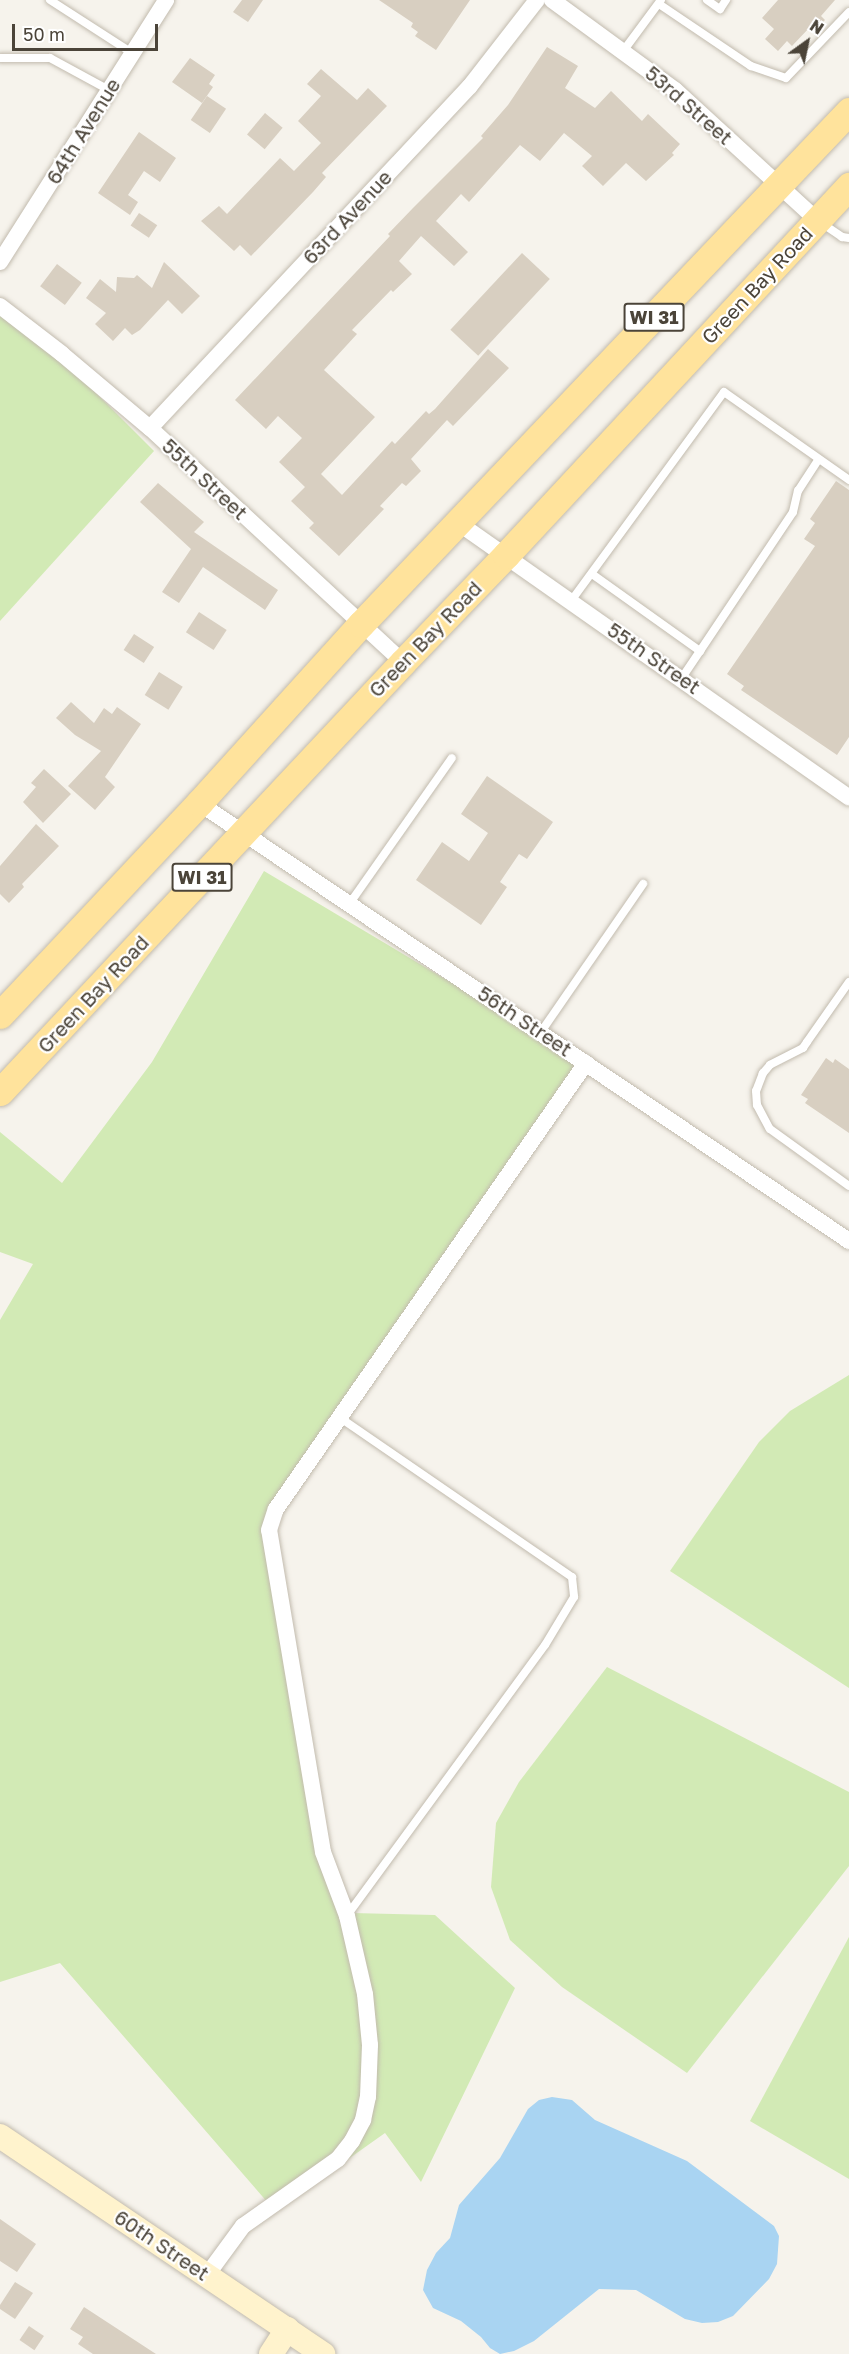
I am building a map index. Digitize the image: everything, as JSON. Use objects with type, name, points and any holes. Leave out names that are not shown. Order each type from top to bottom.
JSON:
[{"type":"main road","name":"WI 31","points":[[0,1015],[199,803],[361,624],[849,111]]},
{"type":"main road","name":"Green Bay Road","points":[[0,1092],[403,662],[507,555],[849,186]]},
{"type":"street","name":"64th Avenue","points":[[0,262],[166,0]]},
{"type":"street","name":"63rd Avenue","points":[[150,428],[470,86],[537,0]]},
{"type":"street","name":"53rd Street","points":[[552,0],[624,50],[675,90],[817,220]]},
{"type":"street","name":"55th Street","points":[[0,306],[62,354],[150,428],[403,662]]},
{"type":"street","name":"55th Street","points":[[458,522],[849,796]]},
{"type":"street","name":"56th Street","points":[[199,803],[849,1241]]},
{"type":"street","points":[[207,2275],[243,2226],[338,2159],[352,2141],[363,2120],[368,2097],[370,2045],[364,1994],[347,1916],[323,1852],[269,1530],[276,1509],[338,1417],[586,1063]]},
{"type":"street","name":"60th Street","points":[[0,2136],[323,2354]]},
{"type":"street","points":[[271,2354],[287,2329]]},
{"type":"lane","points":[[50,0],[132,53]]},
{"type":"lane","points":[[707,0],[720,9],[726,0]]},
{"type":"lane","points":[[624,50],[660,2],[751,66],[786,78],[849,12]]},
{"type":"lane","points":[[0,57],[50,58],[109,90]]},
{"type":"lane","points":[[817,220],[842,237],[849,238]]},
{"type":"lane","points":[[571,601],[724,392],[849,480]]},
{"type":"lane","points":[[682,678],[794,512],[798,491],[819,459]]},
{"type":"lane","points":[[592,574],[700,651]]},
{"type":"lane","points":[[350,903],[452,758]]},
{"type":"lane","points":[[541,1032],[643,884]]},
{"type":"lane","points":[[849,982],[803,1047],[770,1065],[763,1073],[756,1091],[757,1105],[770,1129],[849,1186]]},
{"type":"lane","points":[[338,1417],[572,1577],[574,1597],[545,1645],[347,1916]]},
{"type":"green space","points":[[0,315],[62,359],[154,451],[0,621]]},
{"type":"green space","points":[[264,871],[586,1063],[269,1530],[323,1852],[352,1913],[435,1915],[515,1988],[421,2182],[385,2133],[275,2211],[60,1963],[0,1982],[0,1320],[33,1264],[0,1252],[0,1132],[62,1183],[152,1062]]},
{"type":"green space","points":[[849,1375],[849,1688],[670,1571],[759,1442],[790,1411]]},
{"type":"green space","points":[[607,1667],[849,1792],[849,1866],[687,2073],[562,1987],[510,1940],[491,1887],[496,1823],[519,1782]]},
{"type":"green space","points":[[849,1937],[849,2179],[750,2121]]},
{"type":"water","points":[[552,2097],[572,2100],[595,2120],[687,2161],[774,2226],[779,2236],[777,2264],[769,2279],[733,2316],[718,2322],[702,2323],[685,2319],[636,2290],[599,2289],[534,2341],[514,2351],[500,2354],[490,2348],[481,2337],[461,2321],[433,2308],[423,2290],[427,2270],[436,2253],[450,2238],[459,2205],[500,2158],[528,2109],[539,2100]]},
{"type":"building","points":[[242,0],[263,0],[248,22],[233,12]]},
{"type":"building","points":[[379,0],[470,0],[436,50],[415,36],[418,32],[411,27],[413,23]]},
{"type":"building","points":[[778,0],[835,0],[821,16],[825,20],[815,31],[810,27],[792,46],[787,41],[778,51],[765,39],[774,29],[762,18]]},
{"type":"building","points":[[547,47],[578,66],[565,88],[595,108],[611,91],[642,121],[648,114],[680,144],[672,153],[674,155],[646,181],[626,163],[603,186],[582,166],[592,156],[564,133],[540,161],[520,145],[469,202],[461,194],[436,221],[468,252],[454,266],[421,236],[399,261],[412,274],[393,292],[391,290],[352,330],[357,334],[324,370],[375,417],[321,474],[342,495],[392,441],[395,444],[426,411],[429,414],[435,409],[488,349],[509,368],[453,426],[447,420],[411,459],[421,471],[406,486],[402,483],[380,506],[384,509],[339,556],[309,528],[314,523],[291,501],[305,487],[279,462],[302,438],[278,416],[266,429],[235,400],[390,236],[388,234],[483,138],[481,136],[508,105]]},
{"type":"building","points":[[190,58],[215,75],[209,84],[213,87],[202,103],[172,82]]},
{"type":"building","points":[[321,69],[357,100],[368,88],[387,106],[322,173],[326,177],[251,256],[240,245],[234,251],[201,221],[219,206],[227,214],[280,158],[294,171],[321,143],[298,121],[321,96],[307,84]]},
{"type":"building","points":[[207,96],[226,109],[210,133],[191,120]]},
{"type":"building","points":[[265,113],[283,128],[265,149],[247,134]]},
{"type":"building","points":[[139,132],[176,158],[160,182],[144,171],[128,195],[138,202],[130,215],[98,193]]},
{"type":"building","points":[[139,213],[157,225],[149,238],[131,225]]},
{"type":"building","points":[[522,253],[550,279],[478,356],[450,330]]},
{"type":"building","points":[[164,262],[200,296],[182,314],[168,300],[140,330],[132,335],[125,328],[113,341],[95,324],[106,313],[86,298],[100,279],[116,292],[117,277],[134,278],[137,275],[152,288]]},
{"type":"building","points":[[57,264],[82,283],[65,305],[40,286]]},
{"type":"building","points":[[836,481],[849,490],[849,737],[837,755],[741,690],[744,686],[727,674],[815,546],[804,539],[815,523],[810,519]]},
{"type":"building","points":[[158,483],[204,522],[194,532],[278,590],[265,610],[203,567],[179,603],[162,592],[191,549],[140,502]]},
{"type":"building","points":[[199,612],[227,630],[214,650],[186,632]]},
{"type":"building","points":[[134,634],[154,647],[144,663],[124,650]]},
{"type":"building","points":[[159,672],[183,687],[168,710],[145,695]]},
{"type":"building","points":[[71,702],[94,723],[104,708],[112,714],[117,707],[141,724],[105,777],[115,787],[95,810],[68,786],[101,751],[75,735],[56,718]]},
{"type":"building","points":[[44,769],[71,794],[43,823],[23,802],[36,787],[31,783]]},
{"type":"building","points":[[487,776],[553,822],[527,859],[519,854],[500,882],[507,887],[481,925],[416,880],[442,842],[469,861],[488,833],[461,814]]},
{"type":"building","points":[[36,824],[59,846],[22,884],[24,887],[9,903],[0,894],[0,866]]},
{"type":"building","points":[[826,1058],[833,1063],[835,1059],[849,1069],[849,1133],[805,1103],[808,1099],[801,1095]]},
{"type":"building","points":[[0,2219],[36,2244],[17,2272],[0,2261]]},
{"type":"building","points":[[15,2282],[33,2293],[15,2319],[0,2309],[0,2305]]},
{"type":"building","points":[[84,2307],[156,2354],[93,2354],[78,2344],[83,2337],[70,2329]]},
{"type":"building","points":[[29,2326],[44,2336],[34,2350],[19,2340]]}]
